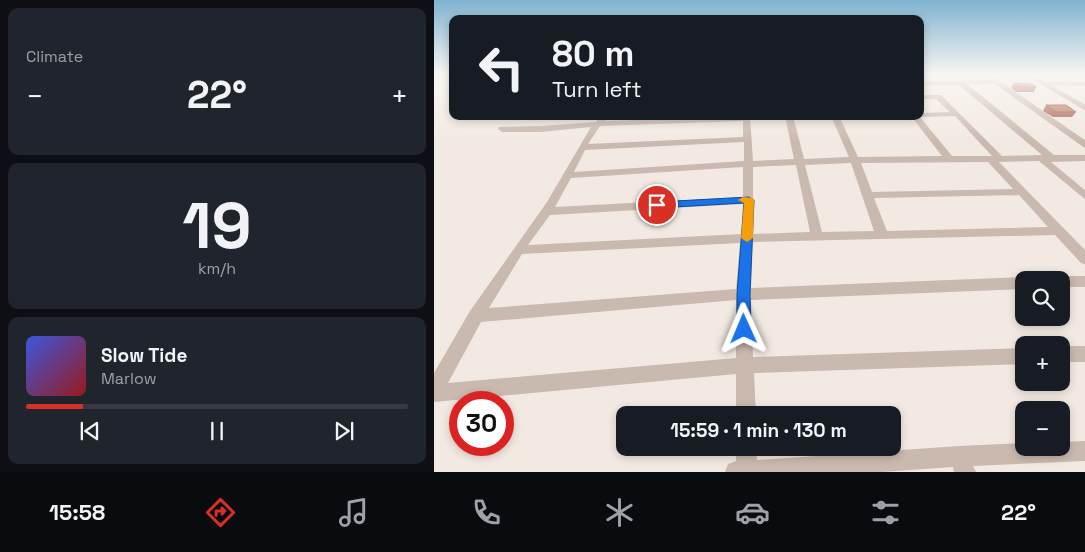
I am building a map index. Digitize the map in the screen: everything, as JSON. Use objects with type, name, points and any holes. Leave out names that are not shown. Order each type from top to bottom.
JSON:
[{"type":"street","points":[[938,97],[956,114],[1022,192],[1085,260]]},
{"type":"street","points":[[977,97],[1047,159],[1085,197]]},
{"type":"street","points":[[1018,97],[1085,146]]},
{"type":"street","points":[[1064,97],[1085,110]]},
{"type":"street","points":[[924,115],[956,114]]},
{"type":"street","points":[[502,129],[542,129],[601,120]]},
{"type":"street","points":[[434,392],[475,316],[518,250],[547,211],[570,175],[583,147],[601,120]]},
{"type":"street","points":[[746,406],[743,294],[750,164],[747,120]]},
{"type":"street","points":[[790,120],[817,236]]},
{"type":"street","points":[[837,120],[855,160],[882,235]]},
{"type":"street","points":[[918,120],[949,160]]},
{"type":"street","points":[[583,147],[748,139]]},
{"type":"street","points":[[570,175],[750,164],[855,160],[1085,158]]},
{"type":"street","points":[[867,195],[1022,192]]},
{"type":"street","points":[[547,211],[749,200]]},
{"type":"street","points":[[518,250],[747,238],[1058,232]]},
{"type":"street","points":[[1070,282],[1085,281]]},
{"type":"street","points":[[475,316],[743,294],[1015,283]]},
{"type":"street","points":[[1070,354],[1085,354]]},
{"type":"street","points":[[434,392],[744,364],[1015,356]]},
{"type":"street","points":[[745,456],[743,472],[962,464],[1085,451]]},
{"type":"building","points":[[1046,105],[1066,105],[1076,112],[1056,112]]},
{"type":"slow traffic","points":[[743,200],[749,200],[747,238]]},
{"type":"route","points":[[657,205],[749,200],[743,294],[744,329]]}]
